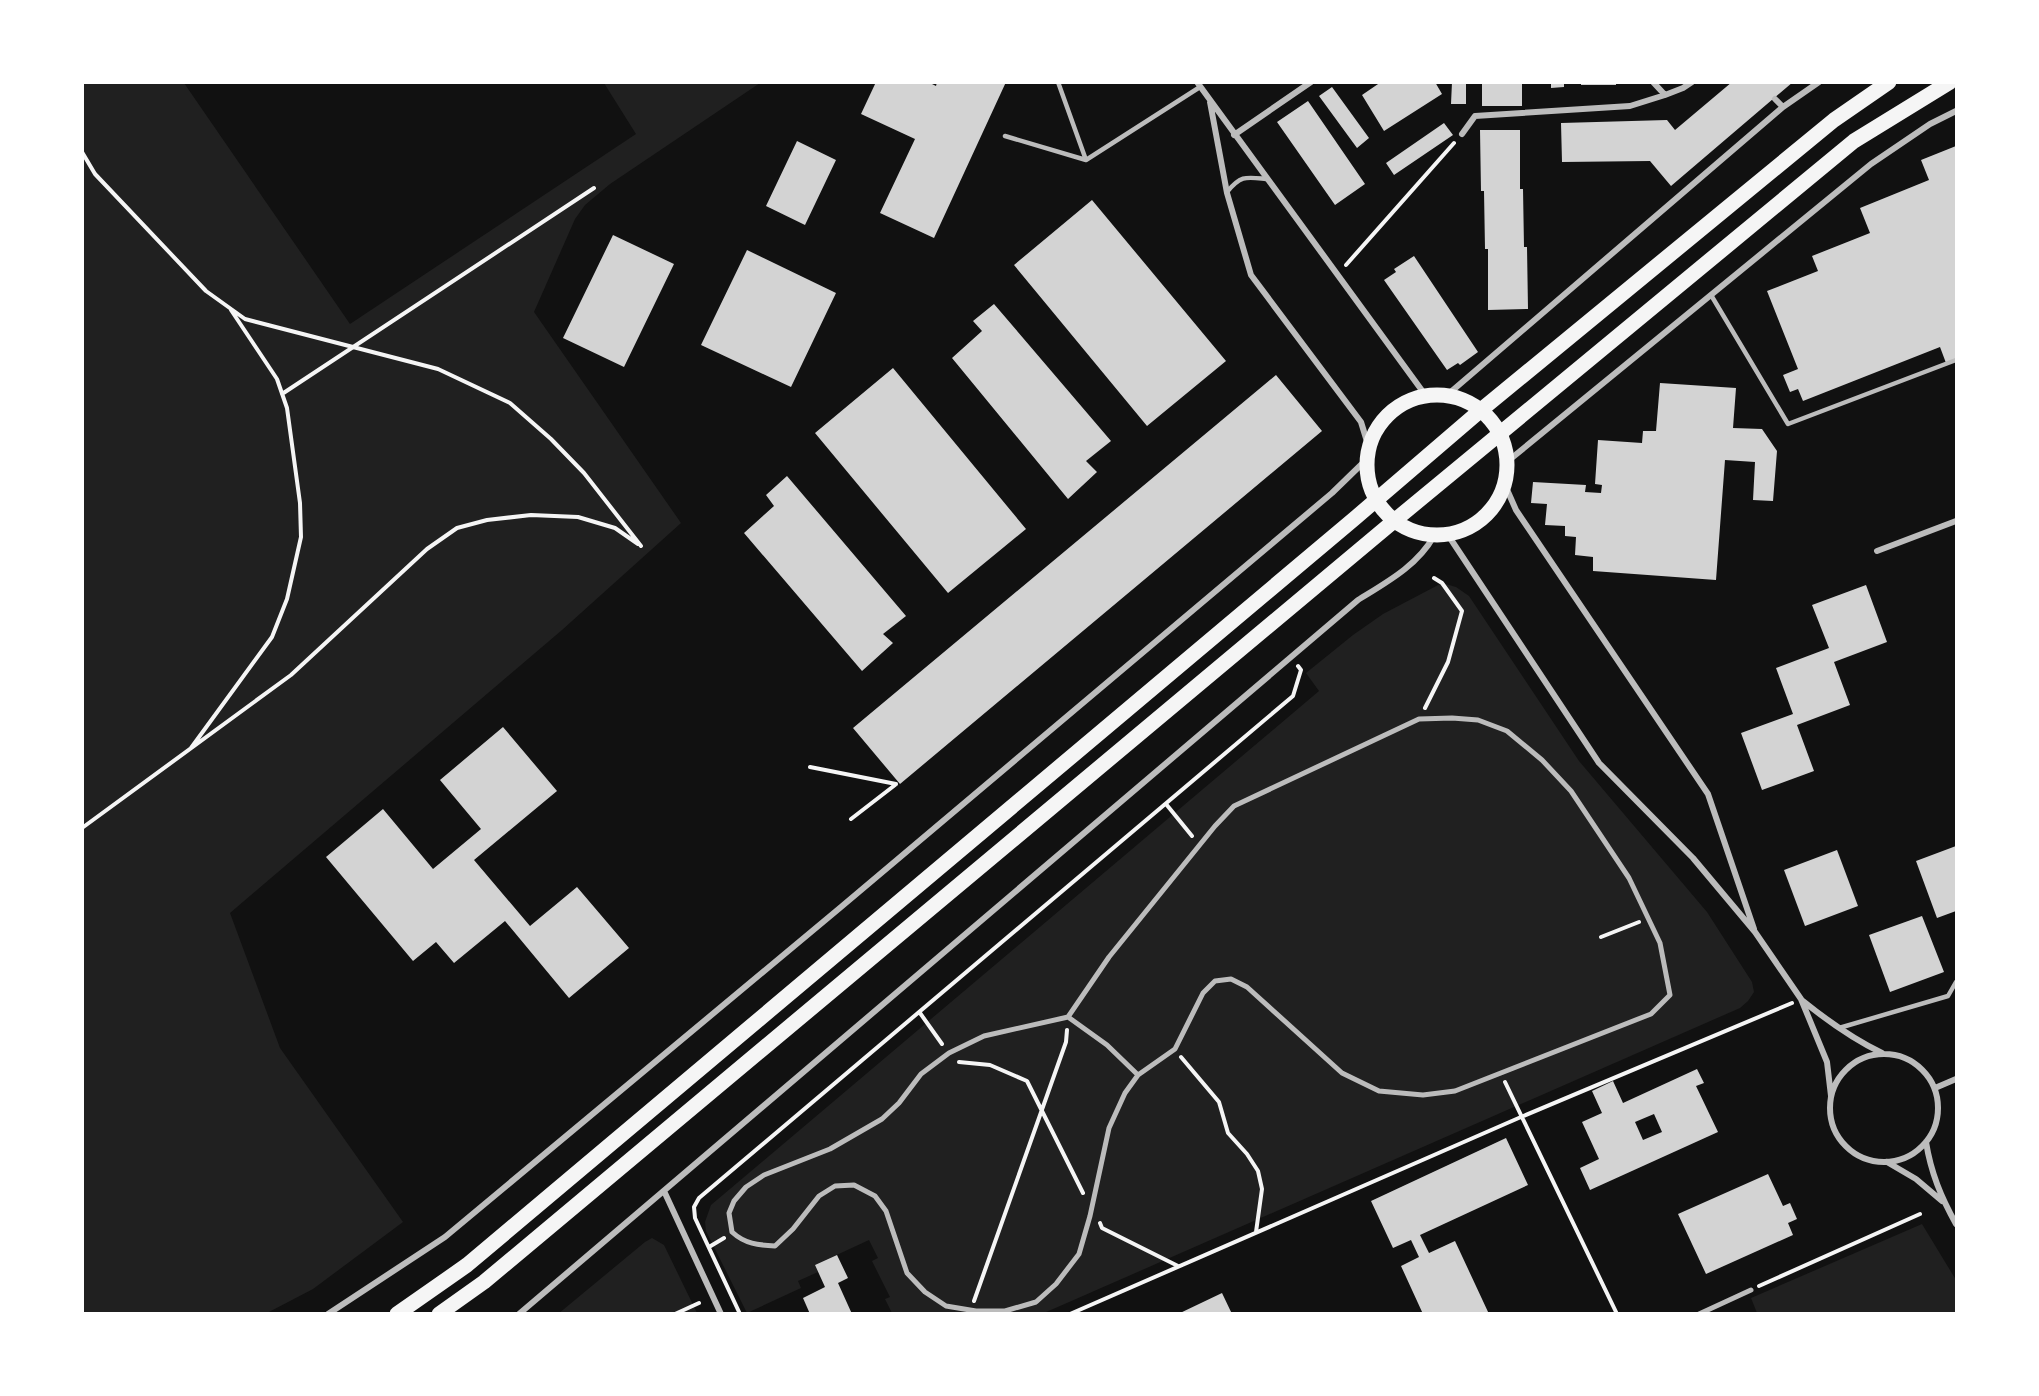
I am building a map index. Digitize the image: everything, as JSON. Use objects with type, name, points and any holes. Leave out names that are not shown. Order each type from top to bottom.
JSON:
[{"type":"main road","points":[[397,1314],[467,1265],[1481,410],[1833,120],[1889,82]]},
{"type":"main road","points":[[439,1314],[484,1282],[1394,520],[1854,141],[1950,82]]},
{"type":"main road","points":[[1426,396],[1446,396],[1459,399],[1481,410],[1500,432],[1508,461],[1505,485],[1497,502],[1481,520],[1458,532],[1441,535],[1410,530],[1394,520],[1376,500],[1367,474],[1368,453],[1375,433],[1390,413],[1406,403],[1426,396]]},
{"type":"street","points":[[1234,135],[1311,82]]},
{"type":"street","points":[[1653,82],[1665,95]]},
{"type":"street","points":[[1462,134],[1475,116],[1630,106],[1665,95],[1692,82]]},
{"type":"street","points":[[1446,396],[1783,107],[1819,82]]},
{"type":"street","points":[[1198,85],[1426,396]]},
{"type":"street","points":[[1775,99],[1783,107]]},
{"type":"street","points":[[328,1314],[445,1237],[841,908],[1314,508],[1368,453],[1361,422],[1251,274],[1227,193],[1210,102]]},
{"type":"street","points":[[1508,461],[1871,164],[1930,124],[1956,111]]},
{"type":"street","points":[[1505,485],[1516,510],[1708,794],[1755,932]]},
{"type":"street","points":[[1877,551],[1956,521]]},
{"type":"street","points":[[519,1314],[1358,600],[1416,561],[1441,535],[1599,763],[1693,858],[1755,932],[1801,999],[1827,1062],[1832,1096]]},
{"type":"street","points":[[1419,719],[1478,720],[1507,731],[1542,760],[1571,791],[1629,878],[1660,943],[1670,995],[1651,1014],[1455,1091],[1423,1095],[1379,1090],[1342,1073],[1247,987],[1231,979],[1215,981],[1203,993],[1175,1049],[1138,1074],[1125,1094],[1109,1128],[1078,1254],[1056,1284],[1036,1302],[1005,1311],[971,1310],[946,1306],[925,1292],[907,1273],[886,1211],[875,1196],[854,1185],[835,1186],[819,1196],[793,1229],[775,1246],[752,1245],[740,1240],[732,1232],[729,1213],[734,1202],[746,1187],[764,1175],[830,1149],[882,1119],[921,1074],[949,1053],[984,1036],[1068,1017],[1109,957],[1234,806],[1419,719]]},
{"type":"street","points":[[1801,999],[1837,1028],[1883,1054]]},
{"type":"street","points":[[1068,1017],[1107,1045],[1138,1074]]},
{"type":"street","points":[[1883,1054],[1898,1056],[1919,1066],[1935,1088],[1938,1113],[1936,1124],[1926,1142],[1914,1153],[1887,1162],[1872,1160],[1856,1154],[1846,1146],[1834,1127],[1830,1115],[1835,1084],[1850,1066],[1871,1055],[1883,1054]]},
{"type":"street","points":[[1935,1088],[1956,1080]]},
{"type":"street","points":[[1926,1142],[1930,1166],[1944,1203],[1956,1224]]},
{"type":"street","points":[[1887,1162],[1916,1179],[1944,1203]]},
{"type":"street","points":[[664,1191],[721,1314]]},
{"type":"street","points":[[1699,1314],[1751,1290]]},
{"type":"lane","points":[[1058,82],[1086,160]]},
{"type":"lane","points":[[1086,160],[1198,85]]},
{"type":"lane","points":[[1005,136],[1086,160]]},
{"type":"lane","points":[[1227,193],[1236,181],[1245,177],[1266,179]]},
{"type":"lane","points":[[1711,295],[1788,424],[1956,360]]},
{"type":"lane","points":[[1837,1028],[1948,996],[1956,982]]},
{"type":"path","points":[[1337,274],[1462,134]]},
{"type":"path","points":[[82,152],[102,183],[206,291],[229,308],[245,319],[438,369],[510,403],[584,472],[641,546],[615,528],[578,517],[531,515],[487,520],[457,528],[427,549],[291,675],[82,828]]},
{"type":"path","points":[[282,394],[594,188]]},
{"type":"path","points":[[189,751],[272,637],[287,599],[301,537],[300,503],[287,408],[277,379],[229,308]]},
{"type":"path","points":[[1419,719],[1448,662],[1462,611],[1442,584],[1434,578]]},
{"type":"path","points":[[740,1314],[695,1218],[695,1203],[1293,696],[1301,670],[1291,657]]},
{"type":"path","points":[[810,766],[896,784],[851,819]]},
{"type":"path","points":[[1166,804],[1199,846]]},
{"type":"path","points":[[1601,937],[1648,918]]},
{"type":"path","points":[[1070,1314],[1521,1117],[1801,999]]},
{"type":"path","points":[[920,1013],[957,1061],[990,1065],[1027,1081],[1102,1228],[1178,1266]]},
{"type":"path","points":[[971,1310],[1066,1042],[1068,1017]]},
{"type":"path","points":[[1175,1049],[1219,1102],[1228,1133],[1247,1154],[1258,1171],[1262,1189],[1256,1232]]},
{"type":"path","points":[[1500,1073],[1617,1314]]},
{"type":"path","points":[[1751,1290],[1920,1214]]},
{"type":"path","points":[[675,1314],[699,1303]]},
{"type":"shaded area","points":[[82,83],[184,83],[350,324],[636,134],[604,83],[760,83],[610,184],[585,205],[575,219],[534,312],[681,523],[562,630],[230,913],[280,1048],[403,1222],[313,1289],[267,1313],[83,1313]]},
{"type":"shaded area","points":[[1442,583],[1456,587],[1469,596],[1579,761],[1707,912],[1752,982],[1754,992],[1748,1001],[1740,1008],[1044,1313],[892,1313],[885,1299],[890,1297],[872,1261],[878,1258],[869,1240],[815,1265],[818,1272],[798,1281],[801,1288],[747,1313],[706,1231],[705,1222],[711,1205],[1319,691],[1306,673],[1383,614]]},
{"type":"shaded area","points":[[1922,1224],[1956,1280],[1956,1313],[1757,1313],[1751,1298]]},
{"type":"shaded area","points":[[652,1238],[664,1245],[697,1313],[558,1314],[645,1242]]},
{"type":"building","points":[[876,82],[928,82],[936,86],[937,82],[1006,82],[934,238],[880,213],[915,139],[861,114]]},
{"type":"building","points":[[1381,82],[1435,82],[1442,94],[1384,131],[1362,95]]},
{"type":"building","points":[[1452,82],[1466,82],[1466,104],[1451,104]]},
{"type":"building","points":[[1482,82],[1522,82],[1522,106],[1482,106]]},
{"type":"building","points":[[1551,82],[1564,82],[1564,87],[1551,88]]},
{"type":"building","points":[[1581,82],[1616,82],[1616,85],[1581,85]]},
{"type":"building","points":[[1732,82],[1793,82],[1671,186],[1650,161],[1562,162],[1561,123],[1667,120],[1675,130]]},
{"type":"building","points":[[1332,87],[1369,138],[1357,148],[1319,96]]},
{"type":"building","points":[[1308,101],[1365,184],[1335,205],[1277,122]]},
{"type":"building","points":[[1444,123],[1453,135],[1394,175],[1386,163]]},
{"type":"building","points":[[1480,130],[1520,130],[1520,189],[1523,189],[1524,247],[1527,247],[1528,309],[1488,310],[1488,249],[1485,249],[1484,191],[1481,191]]},
{"type":"building","points":[[797,141],[836,160],[805,225],[766,206]]},
{"type":"building","points":[[1956,146],[1956,359],[1946,363],[1940,347],[1803,401],[1798,389],[1790,392],[1783,375],[1798,369],[1767,291],[1818,271],[1812,256],[1870,233],[1860,208],[1929,180],[1921,160]]},
{"type":"building","points":[[1092,200],[1226,361],[1147,426],[1014,265]]},
{"type":"building","points":[[613,235],[674,264],[624,367],[563,338]]},
{"type":"building","points":[[747,250],[836,293],[791,387],[701,345]]},
{"type":"building","points":[[1414,256],[1478,352],[1460,365],[1458,363],[1447,370],[1384,280],[1396,272],[1394,269]]},
{"type":"building","points":[[994,304],[1111,441],[1086,461],[1097,472],[1068,499],[952,358],[982,331],[973,321]]},
{"type":"building","points":[[893,368],[1026,529],[948,593],[815,433]]},
{"type":"building","points":[[1276,375],[1322,431],[900,784],[853,728]]},
{"type":"building","points":[[1660,383],[1736,388],[1733,428],[1762,429],[1777,451],[1773,501],[1753,500],[1755,462],[1725,460],[1716,580],[1593,571],[1593,557],[1575,555],[1576,537],[1565,536],[1565,526],[1545,525],[1547,504],[1531,503],[1533,482],[1586,485],[1585,492],[1601,493],[1602,485],[1595,484],[1598,440],[1642,443],[1643,431],[1656,431]]},
{"type":"building","points":[[787,476],[906,616],[883,634],[893,643],[862,671],[744,533],[774,506],[766,495]]},
{"type":"building","points":[[1866,585],[1887,642],[1834,662],[1850,705],[1797,725],[1814,771],[1762,790],[1741,733],[1793,714],[1776,668],[1829,648],[1812,605]]},
{"type":"building","points":[[503,727],[557,791],[474,860],[530,926],[577,887],[629,948],[569,998],[505,921],[454,963],[436,942],[413,961],[326,857],[383,809],[433,869],[481,829],[440,780]]},
{"type":"building","points":[[1956,846],[1956,911],[1937,918],[1916,861]]},
{"type":"building","points":[[1837,850],[1858,906],[1805,926],[1784,870]]},
{"type":"building","points":[[1922,916],[1944,972],[1890,992],[1869,935]]},
{"type":"building","points":[[1697,1069],[1704,1083],[1696,1086],[1718,1132],[1590,1190],[1580,1168],[1599,1159],[1582,1122],[1602,1113],[1592,1091],[1613,1081],[1623,1103]],"holes":[[[1654,1114],[1662,1132],[1643,1140],[1635,1122]]]},
{"type":"building","points":[[1506,1138],[1528,1185],[1420,1235],[1429,1253],[1455,1241],[1489,1314],[1423,1314],[1401,1266],[1419,1257],[1411,1240],[1393,1248],[1371,1201]]},
{"type":"building","points":[[1768,1174],[1783,1206],[1790,1203],[1797,1219],[1788,1223],[1793,1235],[1706,1274],[1678,1214]]},
{"type":"building","points":[[837,1255],[848,1278],[838,1283],[852,1314],[810,1314],[803,1298],[825,1287],[815,1265]]},
{"type":"building","points":[[1222,1293],[1232,1314],[1178,1314]]}]
